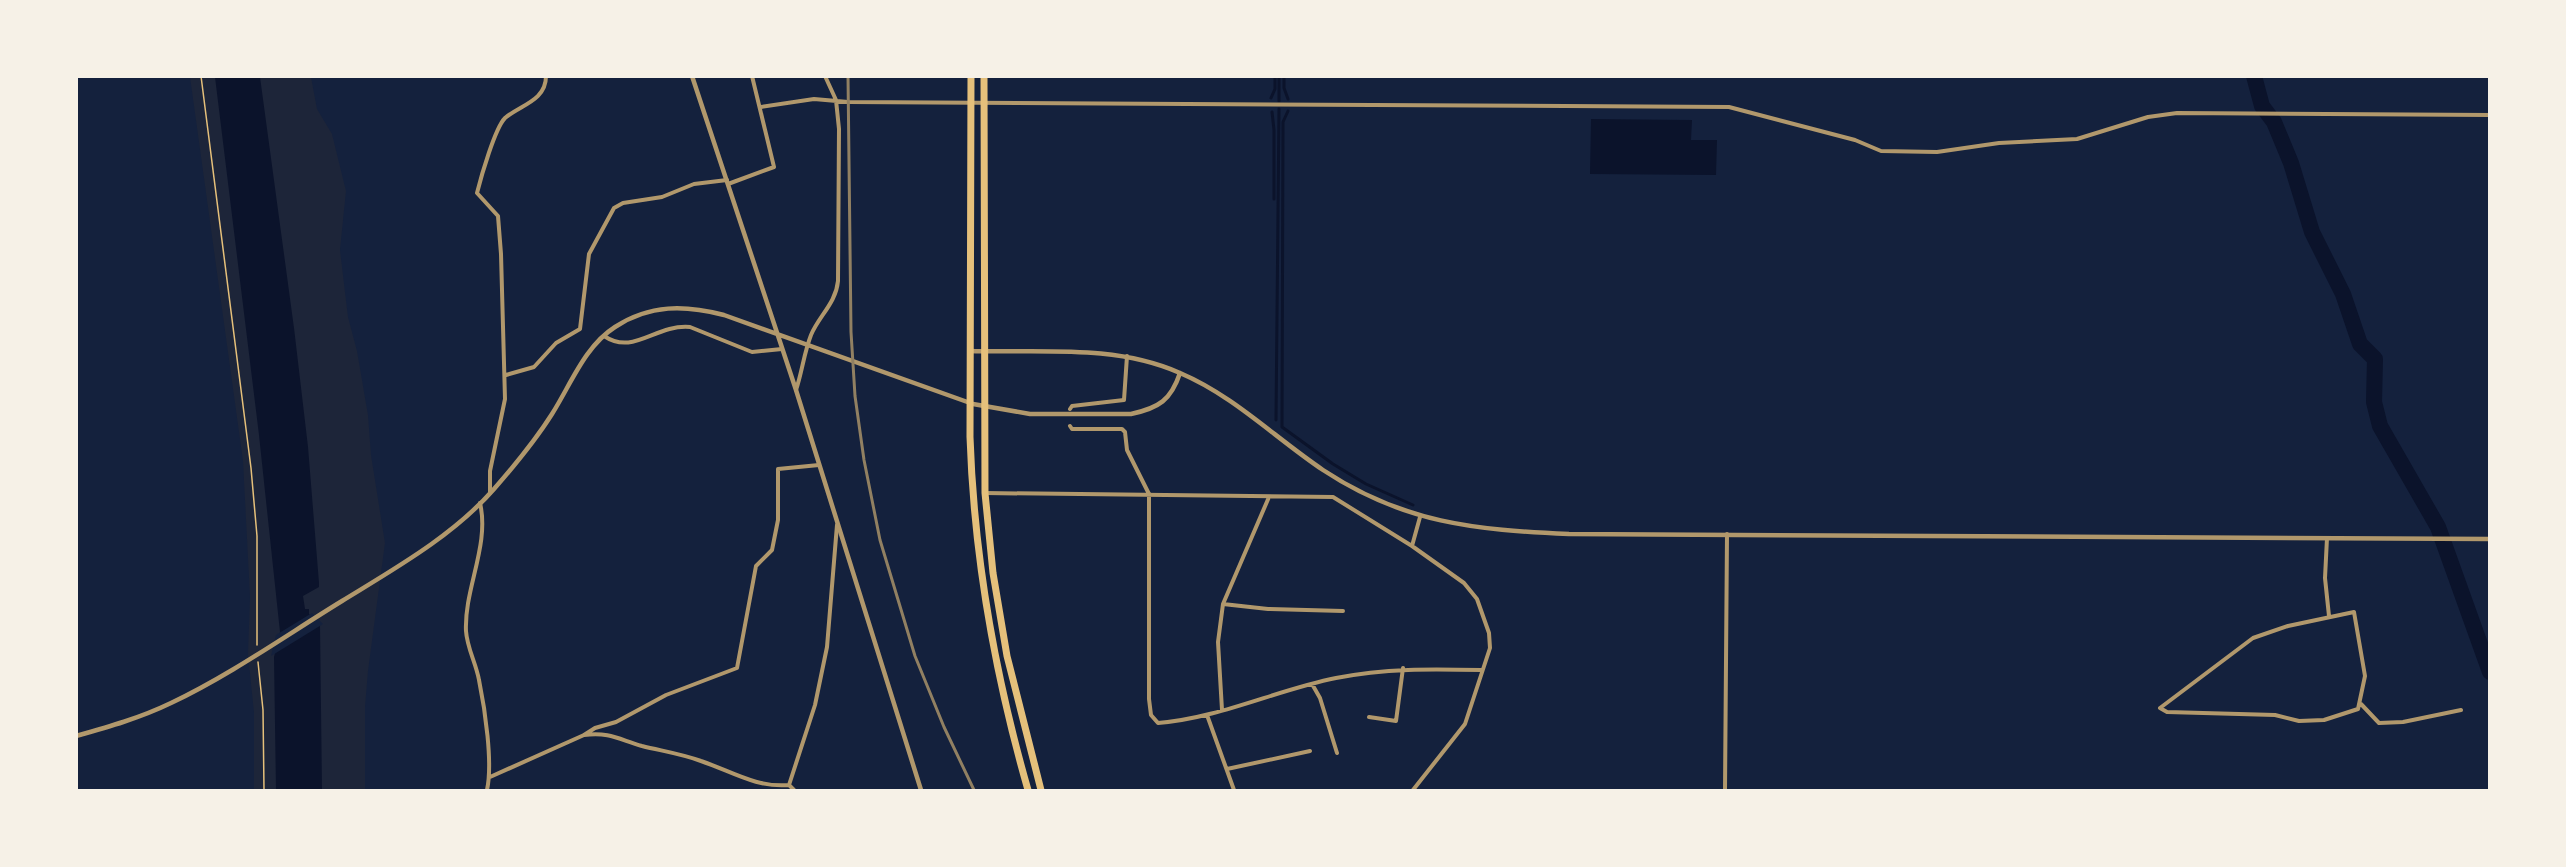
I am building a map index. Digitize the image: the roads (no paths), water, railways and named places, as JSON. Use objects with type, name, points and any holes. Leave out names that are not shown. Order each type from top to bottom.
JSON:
[{"type":"highway","points":[[971,76],[971,475],[982,575],[995,658],[1028,790]]},
{"type":"highway","points":[[984,76],[985,493],[993,573],[1007,656],[1041,790]]},
{"type":"street","points":[[490,493],[490,471],[505,399],[506,375],[498,216],[477,193],[482,172],[503,120],[539,95],[546,84],[546,76]]},
{"type":"street","points":[[692,76],[796,390],[921,790]]},
{"type":"street","points":[[506,375],[534,367],[556,343],[580,329],[589,254],[614,208],[623,203],[662,197],[694,184],[728,182],[774,167],[752,76]]},
{"type":"street","points":[[796,390],[811,334],[837,291],[838,129],[836,100],[825,76]]},
{"type":"street","points":[[761,107],[814,99],[848,102],[1729,107],[1855,140],[1881,151],[1937,152],[1999,143],[2077,139],[2162,114],[2490,115]]},
{"type":"street","points":[[76,736],[126,721],[168,704],[220,677],[367,586],[436,539],[490,493],[532,443],[590,351],[603,336],[634,316],[668,307],[702,309],[973,404],[1006,411],[1051,416],[1131,414],[1146,411],[1170,395],[1180,373]]},
{"type":"street","points":[[603,336],[619,344],[630,343],[668,328],[680,326],[690,327],[753,352],[782,349]]},
{"type":"street","points":[[970,351],[1127,356],[1180,373],[1227,397],[1322,469],[1376,500],[1420,517],[1503,531],[2490,540]]},
{"type":"street","points":[[1070,409],[1072,406],[1124,400],[1127,356]]},
{"type":"street","points":[[1070,426],[1072,429],[1122,429],[1125,432],[1127,450],[1149,494],[1151,715],[1158,723],[1207,715],[1335,678],[1403,668],[1482,670]]},
{"type":"street","points":[[490,777],[595,728],[616,722],[666,695],[737,668],[756,566],[772,550],[778,520],[778,470],[819,465]]},
{"type":"street","points":[[985,493],[1333,497],[1412,546],[1464,583],[1477,599],[1489,633],[1490,648],[1464,724],[1413,790]]},
{"type":"street","points":[[1222,710],[1218,642],[1223,604],[1269,497]]},
{"type":"street","points":[[480,503],[483,516],[466,614],[466,630],[467,642],[479,679],[490,777],[487,790]]},
{"type":"street","points":[[1412,546],[1420,517]]},
{"type":"street","points":[[789,785],[815,705],[826,647],[837,522]]},
{"type":"street","points":[[1725,790],[1727,534]]},
{"type":"street","points":[[2327,538],[2325,578],[2329,616]]},
{"type":"street","points":[[1223,604],[1268,609],[1344,610]]},
{"type":"street","points":[[2354,612],[2365,676],[2361,704],[2358,709],[2324,720],[2307,721],[2276,715],[2167,712],[2160,708],[2253,638],[2281,628],[2354,612]]},
{"type":"street","points":[[1370,717],[1396,721],[1403,668]]},
{"type":"street","points":[[1312,684],[1320,698],[1337,753]]},
{"type":"street","points":[[2361,704],[2379,723],[2403,722],[2461,710]]},
{"type":"street","points":[[1207,715],[1234,790]]},
{"type":"street","points":[[584,735],[611,734],[639,745],[701,760],[760,784],[789,785],[794,790]]},
{"type":"street","points":[[1227,770],[1310,751]]},
{"type":"waterway","points":[[1271,98],[1275,89],[1275,76]]},
{"type":"waterway","points":[[1279,76],[1279,101]]},
{"type":"waterway","points":[[1284,76],[1284,88],[1288,99]]},
{"type":"waterway","points":[[2254,76],[2262,106],[2274,122],[2291,163],[2312,232],[2343,294],[2360,344],[2375,359],[2374,402],[2380,426],[2438,527],[2490,672]]},
{"type":"waterway","points":[[1276,420],[1279,109]]},
{"type":"waterway","points":[[1288,111],[1283,122],[1282,427],[1333,464],[1366,484],[1413,505]]},
{"type":"waterway","points":[[1272,112],[1274,199]]},
{"type":"railway","points":[[848,76],[851,332],[855,396],[864,460],[880,540],[915,656],[944,727],[974,790]]}]
